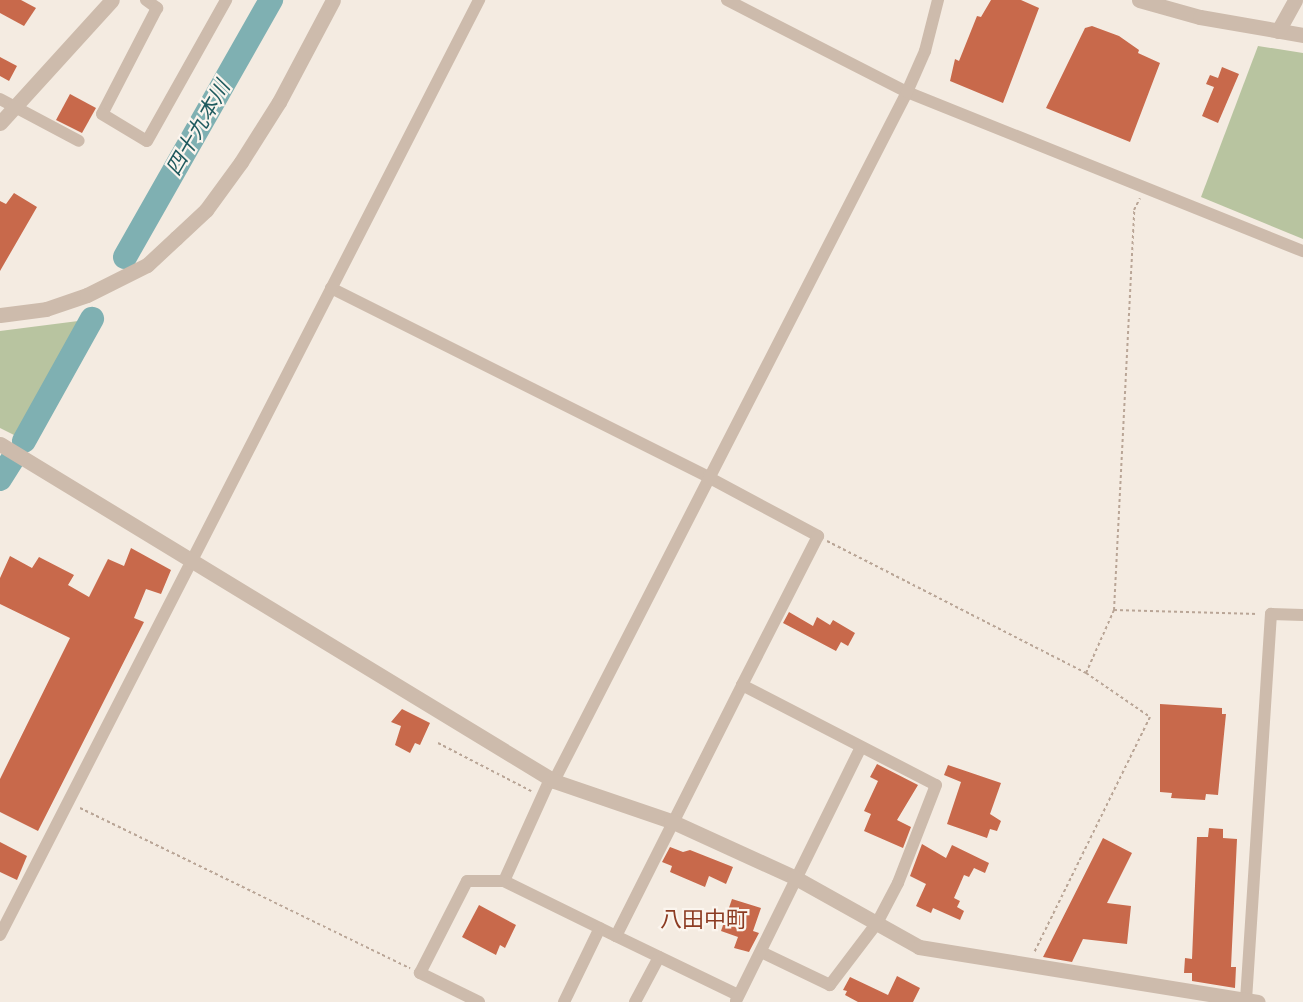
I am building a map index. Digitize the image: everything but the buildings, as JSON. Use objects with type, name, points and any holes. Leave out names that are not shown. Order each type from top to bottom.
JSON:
[{"type":"street","points":[[0,123],[112,0]]},
{"type":"street","points":[[146,0],[157,8],[102,114],[147,141],[226,0]]},
{"type":"street","points":[[0,315],[46,309],[104,287],[147,265],[184,231],[206,210],[241,162],[279,102],[333,0]]},
{"type":"street","points":[[0,935],[479,0]]},
{"type":"street","points":[[727,0],[907,92],[1303,250]]},
{"type":"street","points":[[504,881],[542,796],[907,92],[925,51],[938,0]]},
{"type":"street","points":[[1139,0],[1200,17],[1303,35]]},
{"type":"street","points":[[1278,31],[1295,0]]},
{"type":"street","points":[[0,99],[79,141]]},
{"type":"street","points":[[331,288],[708,477],[818,536],[671,821],[616,936]]},
{"type":"street","points":[[0,444],[190,564],[552,780],[671,821],[794,877],[919,947],[1029,964],[1196,998],[1252,1001],[1271,614],[1303,615]]},
{"type":"street","points":[[742,685],[936,785],[898,884],[877,923],[830,985],[761,952]]},
{"type":"street","points":[[479,1002],[420,973],[467,881],[504,881],[659,957],[737,999],[761,952],[794,877],[861,747]]},
{"type":"street","points":[[564,1002],[600,928]]},
{"type":"street","points":[[635,1002],[659,957]]},
{"type":"path","points":[[1086,674],[1114,610],[1134,210],[1145,187]]},
{"type":"path","points":[[818,536],[1086,674],[1150,717],[1029,964]]},
{"type":"path","points":[[1114,610],[1271,614]]},
{"type":"path","points":[[438,743],[542,796]]},
{"type":"path","points":[[69,802],[420,973]]},
{"type":"green space","points":[[1258,46],[1303,53],[1303,239],[1201,197]]},
{"type":"green space","points":[[86,320],[16,436],[0,428],[0,331]]},
{"type":"waterway","name":"四十九本川","points":[[125,257],[271,0]]},
{"type":"waterway","name":"四十九本川","points":[[24,441],[92,319]]},
{"type":"waterway","name":"四十九本川","points":[[0,479],[12,460]]},
{"type":"district","name":"八田中町","points":[[704,920]]}]
